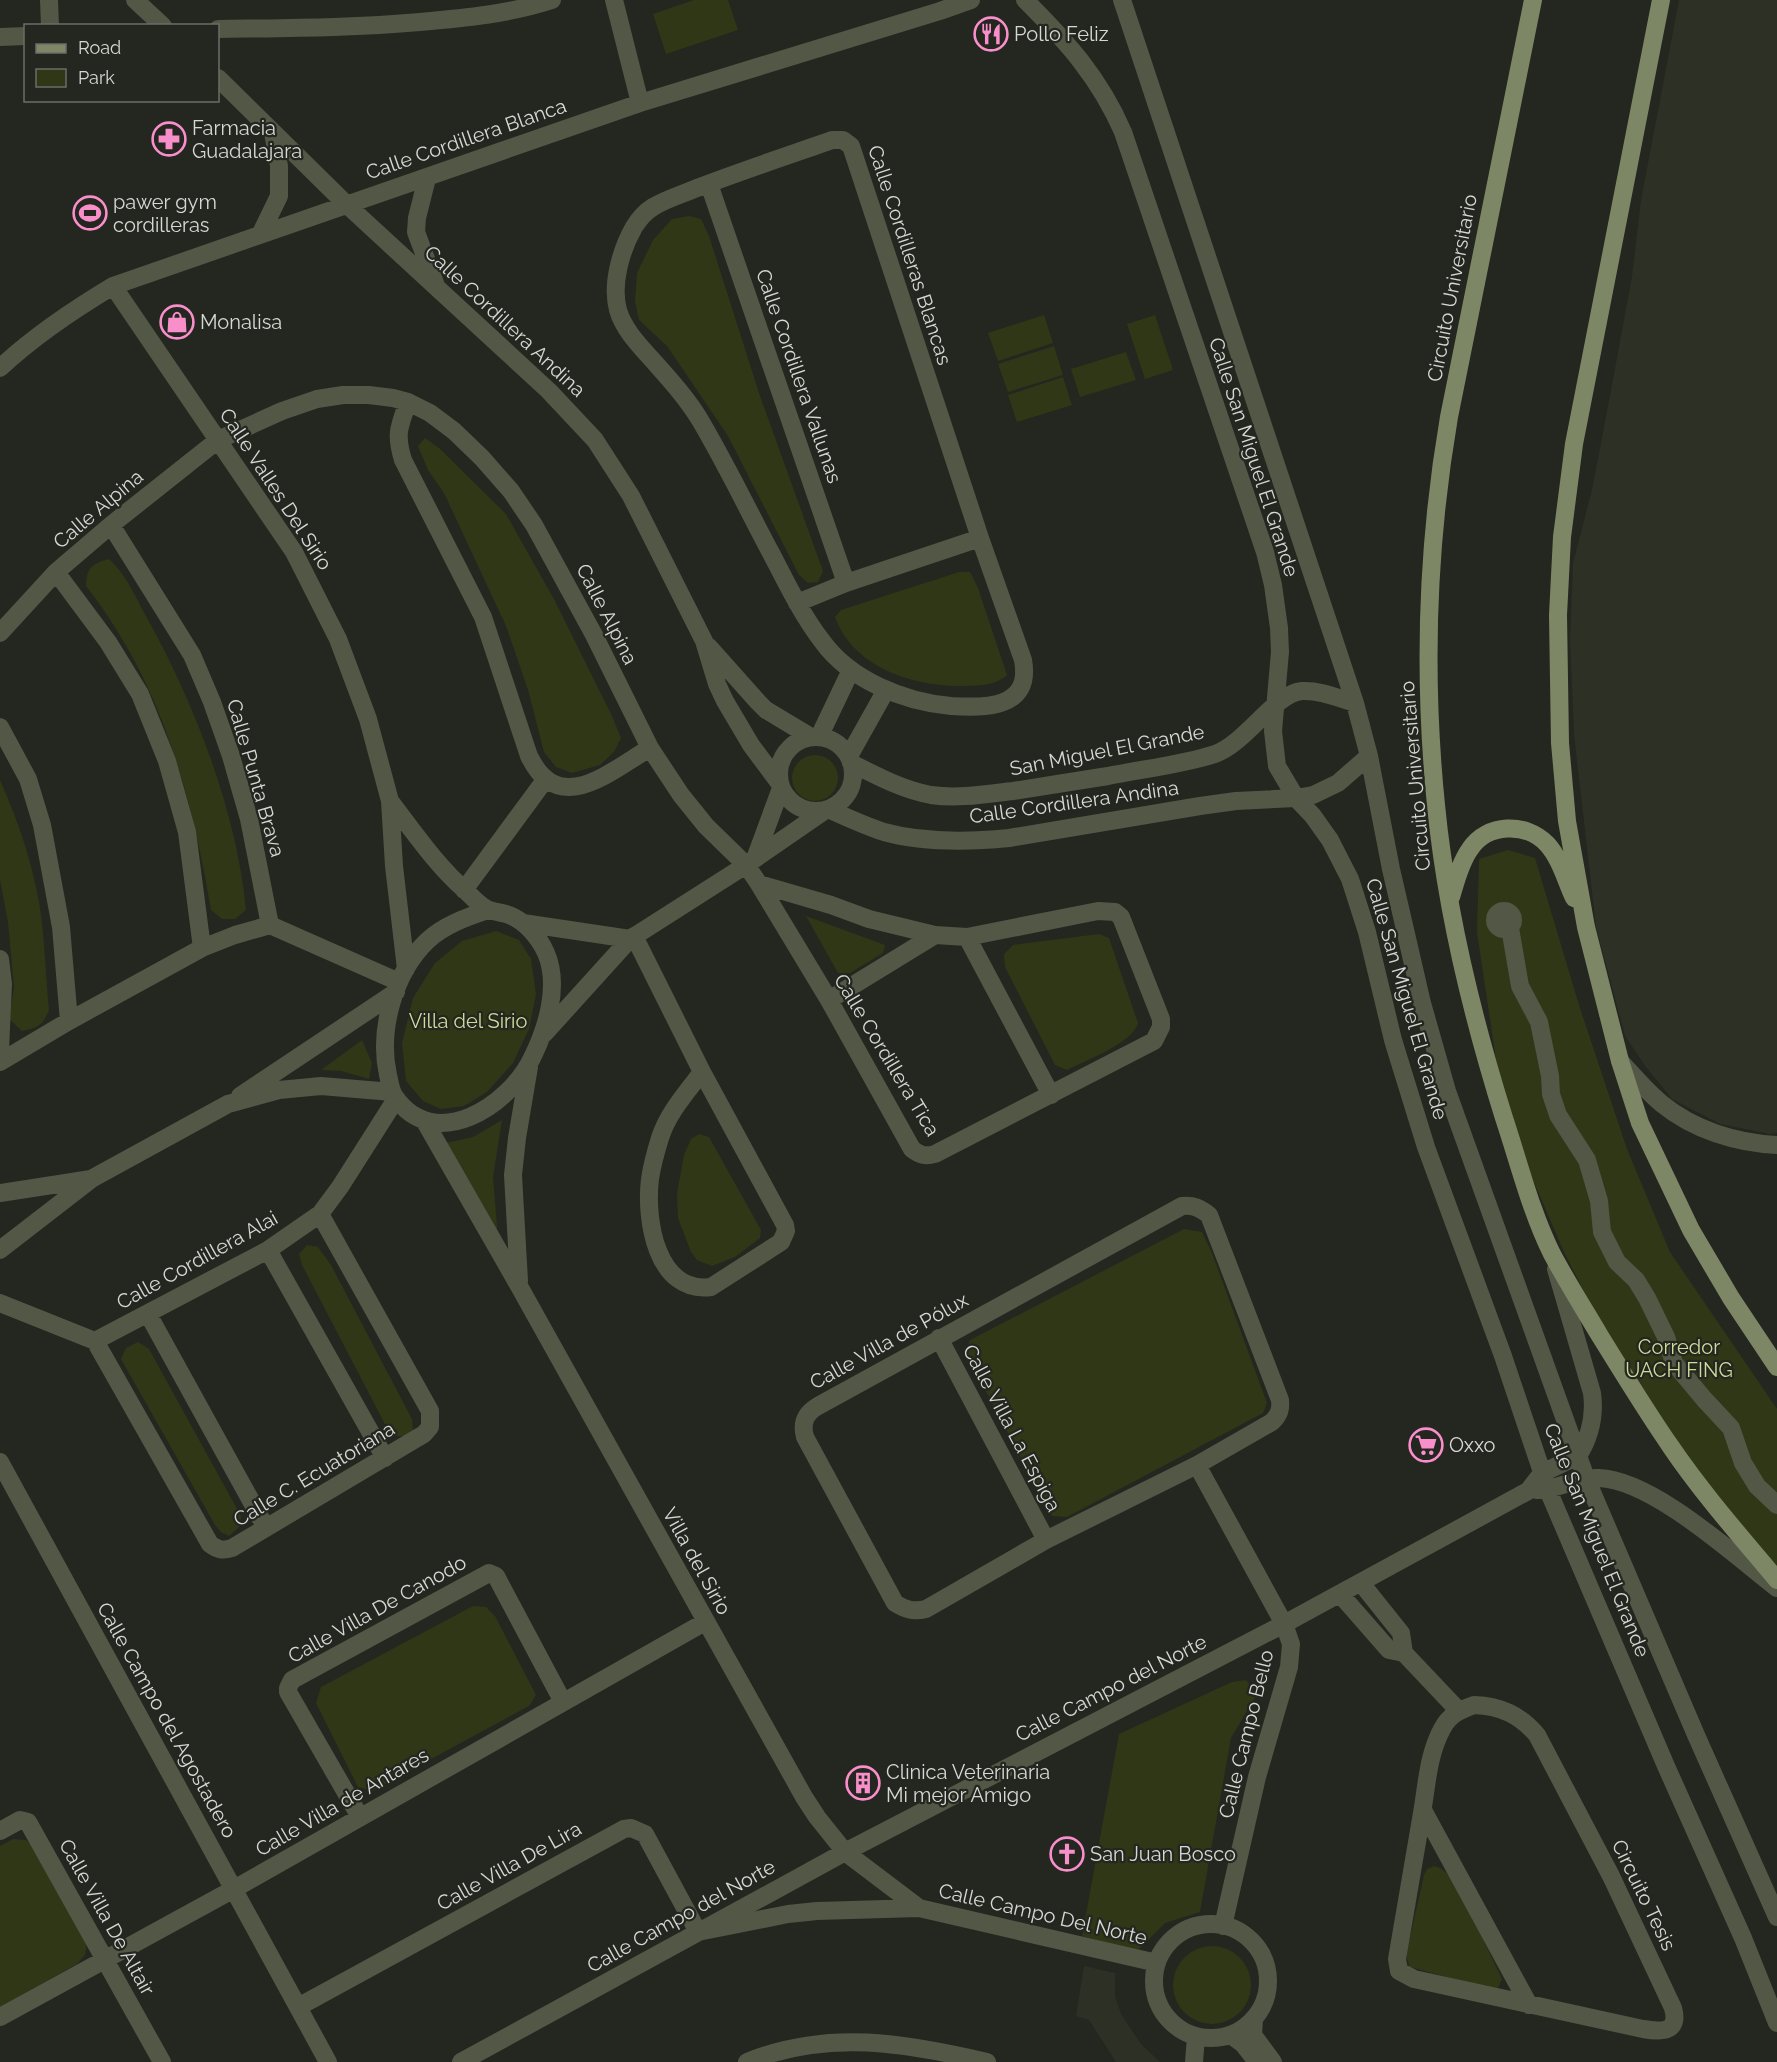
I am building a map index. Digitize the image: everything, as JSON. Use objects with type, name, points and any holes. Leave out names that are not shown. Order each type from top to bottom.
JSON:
[{"type":"main road","name":"Circuito Universitario","points":[[1533,0],[1449,417],[1439,473],[1434,523],[1428,676],[1436,805],[1450,901],[1487,1064],[1552,1253],[1624,1375],[1672,1449],[1724,1517],[1777,1580]]},
{"type":"main road","points":[[1661,0],[1574,444],[1562,537],[1558,615],[1560,743],[1567,820],[1587,927],[1620,1061],[1640,1123],[1690,1230],[1731,1298],[1777,1367]]},
{"type":"main road","points":[[1450,901],[1463,862],[1478,839],[1501,829],[1514,828],[1529,832],[1548,845],[1557,859],[1587,927]]},
{"type":"street","points":[[49,0],[50,24]]},
{"type":"street","points":[[135,0],[161,24]]},
{"type":"street","points":[[219,29],[378,26],[463,19],[499,14],[552,0]]},
{"type":"street","points":[[614,0],[640,103]]},
{"type":"street","name":"Calle Cordillera Blanca","points":[[0,368],[66,315],[113,286],[640,103],[971,0]]},
{"type":"street","name":"Calle San Miguel El Grande","points":[[1025,0],[1059,33],[1082,61],[1104,92],[1123,132],[1265,552],[1273,585],[1279,628],[1273,731],[1277,766],[1296,798],[1313,816],[1330,840],[1350,879],[1368,932],[1393,1040],[1426,1147],[1503,1356],[1545,1482],[1666,1766],[1743,1938],[1777,2023]]},
{"type":"street","name":"Calle San Miguel El Grande","points":[[1122,0],[1355,703],[1369,756],[1391,869],[1433,1049],[1586,1478],[1777,1917]]},
{"type":"street","points":[[0,37],[24,36]]},
{"type":"street","name":"Calle Cordillera Andina","points":[[219,79],[346,204],[549,391],[595,440],[631,496],[704,641],[717,684],[725,701],[751,745],[780,786]]},
{"type":"street","points":[[261,233],[279,196],[279,166],[273,133]]},
{"type":"street","name":"Calle Cordilleras Blancas","points":[[832,140],[843,140],[851,146],[980,538],[1023,660],[1022,687],[1015,696],[988,706],[968,707],[917,700],[886,690],[851,670],[823,643],[797,603],[699,418],[675,385],[628,332],[618,309],[616,286],[626,244],[644,213],[656,205],[709,184],[832,140]]},
{"type":"street","points":[[427,177],[416,232],[437,287]]},
{"type":"street","name":"Calle Cordillera Vallunas","points":[[709,184],[846,583]]},
{"type":"street","name":"Calle Valles Del Sirio","points":[[113,286],[294,552],[338,639],[368,719],[390,801],[400,981]]},
{"type":"street","name":"Calle Alpina","points":[[0,633],[56,572],[218,440],[282,411],[317,399],[343,395],[369,395],[408,402],[430,413],[454,431],[511,491],[534,525],[566,583],[650,748],[681,795],[706,826],[751,861]]},
{"type":"street","points":[[408,402],[401,421],[398,440],[404,460],[483,616],[529,756],[536,770],[545,780],[559,786],[577,787],[590,783],[650,748]]},
{"type":"street","name":"Calle Punta Brava","points":[[111,525],[192,656],[212,702],[231,756],[249,819],[270,925]]},
{"type":"street","points":[[797,603],[846,583],[980,538]]},
{"type":"street","points":[[56,572],[108,642],[140,694],[167,762],[187,832],[202,948]]},
{"type":"street","name":"Calle Cordillera Andina","points":[[704,641],[758,702],[774,715],[815,737]]},
{"type":"street","points":[[815,737],[851,670]]},
{"type":"street","points":[[850,760],[886,690]]},
{"type":"street","name":"San Miguel El Grande","points":[[850,760],[896,784],[933,795],[993,794],[1175,764],[1215,754],[1231,747],[1276,705],[1290,694],[1299,691],[1321,693],[1355,703]]},
{"type":"street","points":[[0,728],[28,779],[42,825],[61,927],[69,1021]]},
{"type":"street","points":[[541,1038],[632,937],[842,801],[853,779],[850,760],[836,743],[815,737],[792,746],[784,753],[778,773],[780,786],[794,804],[813,811],[826,810]]},
{"type":"street","points":[[1296,798],[1313,795],[1338,783],[1369,756]]},
{"type":"street","points":[[464,890],[545,780]]},
{"type":"street","points":[[751,861],[780,786]]},
{"type":"street","name":"Calle Cordillera Andina","points":[[826,810],[885,832],[941,840],[978,841],[1236,801],[1296,798]]},
{"type":"street","name":"Calle Valles Del Sirio","points":[[390,801],[432,857],[464,890],[488,909]]},
{"type":"street","name":"Calle Cordillera Tica","points":[[751,861],[759,884],[829,1000],[912,1149],[918,1154],[926,1156],[935,1154],[1154,1041],[1159,1034],[1161,1019],[1121,917],[1115,912],[1098,911],[967,937],[935,934],[869,919],[831,905],[759,884]]},
{"type":"street","points":[[519,1286],[513,1175],[530,1063],[547,1020],[552,982],[546,954],[536,937],[523,923],[511,915],[488,909],[445,928],[428,940],[400,981],[390,1009],[385,1062],[394,1095],[404,1107],[424,1120],[443,1123],[462,1121],[483,1112],[505,1095],[530,1063]]},
{"type":"street","points":[[523,923],[632,937]]},
{"type":"street","points":[[0,1062],[202,948],[270,925],[400,981]]},
{"type":"street","points":[[1510,928],[1520,986],[1539,1022],[1550,1076],[1551,1094],[1558,1115],[1587,1160],[1599,1201],[1602,1232],[1617,1262],[1636,1280],[1647,1298],[1674,1363],[1731,1428],[1743,1463],[1757,1486],[1777,1505]]},
{"type":"street","points":[[829,1000],[935,934]]},
{"type":"street","points":[[632,937],[785,1225],[786,1231],[781,1242],[711,1287],[701,1288],[689,1286],[668,1271],[655,1239],[650,1217],[649,1195],[650,1178],[660,1137],[677,1105],[702,1072]]},
{"type":"street","points":[[967,937],[1051,1095]]},
{"type":"street","points":[[0,960],[3,984],[0,1050]]},
{"type":"street","points":[[0,1250],[93,1178],[228,1104],[400,981]]},
{"type":"street","points":[[1620,1061],[1662,1104],[1686,1120],[1734,1140],[1777,1145]]},
{"type":"street","points":[[228,1104],[279,1090],[321,1086],[394,1095]]},
{"type":"street","name":"Calle Cordillera Alai","points":[[95,1341],[268,1250],[320,1214],[340,1187],[394,1095]]},
{"type":"street","points":[[424,1120],[519,1286]]},
{"type":"street","points":[[0,1193],[93,1178]]},
{"type":"street","name":"Calle Villa de Pólux","points":[[1192,1205],[1209,1215],[1280,1400],[1278,1416],[1272,1422],[1197,1465],[1046,1540],[926,1609],[917,1611],[904,1609],[895,1603],[805,1437],[802,1427],[810,1411],[1182,1206],[1192,1205]]},
{"type":"street","name":"Calle C. Ecuatoriana","points":[[95,1341],[210,1544],[217,1549],[232,1548],[385,1458],[424,1434],[430,1427],[430,1411],[320,1214]]},
{"type":"street","points":[[268,1250],[385,1458]]},
{"type":"street","points":[[1552,1253],[1592,1393],[1593,1412],[1590,1429],[1584,1448],[1578,1456]]},
{"type":"street","name":"Villa del Sirio","points":[[519,1286],[804,1797],[845,1852]]},
{"type":"street","points":[[0,1303],[95,1341]]},
{"type":"street","points":[[148,1314],[266,1528]]},
{"type":"street","name":"Calle Villa La Espiga","points":[[939,1338],[1046,1540]]},
{"type":"street","name":"Calle Campo del Norte","points":[[461,2062],[845,1852],[1361,1583],[1545,1482],[1578,1456]]},
{"type":"street","name":"Calle Campo del Agostadero","points":[[0,1462],[328,2062]]},
{"type":"street","points":[[1197,1465],[1284,1624]]},
{"type":"street","points":[[1545,1482],[1586,1478],[1607,1478],[1621,1482],[1667,1504],[1777,1588]]},
{"type":"street","name":"Calle Villa De Canodo","points":[[360,1817],[288,1692],[292,1680],[489,1573],[496,1576],[563,1702]]},
{"type":"street","points":[[1361,1583],[1401,1633],[1404,1653],[1458,1710]]},
{"type":"street","points":[[1340,1594],[1389,1650],[1404,1653]]},
{"type":"street","name":"Calle Villa de Antares","points":[[0,2017],[234,1889],[705,1622]]},
{"type":"street","name":"Calle Campo Bello","points":[[1223,1926],[1257,1777],[1289,1667],[1291,1644],[1284,1624]]},
{"type":"street","name":"Circuito Tesis","points":[[1474,1705],[1498,1708],[1519,1718],[1537,1735],[1611,1875],[1673,2008],[1674,2020],[1665,2030],[1658,2032],[1529,2005],[1414,1979],[1399,1971],[1396,1959],[1423,1810],[1429,1761],[1442,1728],[1458,1710],[1474,1705]]},
{"type":"street","points":[[1423,1810],[1529,2005]]},
{"type":"street","name":"Calle Villa De Altair","points":[[0,1831],[20,1820],[28,1822],[162,2062]]},
{"type":"street","name":"Calle Villa De Lira","points":[[298,2007],[624,1829],[631,1828],[645,1834],[698,1932]]},
{"type":"street","name":"Calle Campo Del Norte","points":[[845,1852],[919,1908]]},
{"type":"street","name":"Calle Campo Del Norte","points":[[698,1932],[788,1914],[919,1908],[1157,1963]]},
{"type":"street","points":[[1207,1924],[1223,1926],[1239,1931],[1252,1941],[1262,1954],[1267,1969],[1268,1985],[1265,2001],[1246,2027],[1231,2035],[1214,2038],[1196,2037],[1179,2029],[1166,2016],[1157,2000],[1154,1982],[1157,1963],[1164,1948],[1176,1936],[1191,1928],[1207,1924]]},
{"type":"street","points":[[1254,2019],[1253,2035],[1273,2062]]},
{"type":"street","points":[[1231,2035],[1243,2044],[1257,2062]]},
{"type":"street","points":[[1194,2062],[1196,2037]]},
{"type":"street","points":[[747,2062],[814,2044],[844,2041],[918,2047],[987,2062]]},
{"type":"shaded area","points":[[1679,0],[1777,0],[1777,1133],[1770,1134],[1720,1124],[1672,1099],[1625,1036],[1596,927],[1574,734],[1570,641],[1573,563],[1592,490],[1612,385],[1632,276],[1641,200]]},
{"type":"shaded area","points":[[1084,1966],[1115,1973],[1115,1996],[1121,2014],[1141,2044],[1160,2062],[1116,2062],[1089,2020],[1076,2016]]},
{"type":"green space","points":[[694,0],[728,0],[738,30],[666,54],[653,14]]},
{"type":"green space","points":[[689,216],[701,219],[709,236],[760,396],[823,571],[818,582],[808,583],[799,575],[728,436],[667,346],[639,320],[635,301],[637,273],[653,240],[672,219]]},
{"type":"green space","points":[[1044,315],[1053,343],[998,361],[988,333]]},
{"type":"green space","points":[[1155,315],[1173,370],[1145,379],[1127,324]]},
{"type":"green space","points":[[1054,346],[1063,375],[1008,392],[998,364]]},
{"type":"green space","points":[[1126,352],[1136,380],[1080,397],[1071,369]]},
{"type":"green space","points":[[1063,377],[1072,405],[1017,422],[1008,395]]},
{"type":"green space","points":[[425,438],[439,448],[506,514],[555,601],[621,738],[614,752],[600,765],[572,773],[556,767],[544,752],[528,690],[506,626],[444,493],[428,470],[418,446]]},
{"type":"green space","points":[[109,559],[130,586],[164,649],[211,758],[233,835],[241,873],[246,910],[235,919],[222,919],[211,910],[194,823],[169,740],[134,661],[112,623],[86,586],[87,574],[91,567]]},
{"type":"green space","points":[[959,572],[970,572],[978,588],[1007,675],[992,683],[964,686],[926,683],[888,671],[871,662],[856,649],[844,635],[835,617],[841,610]]},
{"type":"green space","points":[[815,755],[831,762],[838,778],[831,794],[815,801],[799,794],[792,778],[799,762]]},
{"type":"green space","points":[[0,780],[31,867],[43,933],[49,1010],[39,1025],[22,1031],[9,1019],[14,988],[8,922],[0,880]]},
{"type":"green space","name":"Corredor UACH FING","points":[[1508,850],[1535,858],[1579,1005],[1627,1149],[1670,1252],[1777,1409],[1777,1567],[1742,1528],[1687,1458],[1615,1353],[1564,1252],[1517,1143],[1499,1080],[1477,932],[1479,859]]},
{"type":"green space","points":[[806,916],[885,945],[883,953],[850,973],[838,973]]},
{"type":"green space","name":"Villa del Sirio","points":[[496,931],[519,940],[531,959],[536,994],[529,1029],[513,1063],[487,1092],[464,1106],[441,1109],[423,1101],[406,1081],[402,1043],[413,998],[435,963],[462,941]]},
{"type":"green space","points":[[1099,934],[1109,938],[1138,1023],[1134,1030],[1118,1044],[1067,1070],[1055,1065],[1005,967],[1004,954],[1013,945]]},
{"type":"green space","points":[[362,1040],[372,1063],[369,1079],[341,1071],[321,1070]]},
{"type":"green space","points":[[502,1120],[493,1177],[498,1238],[446,1143],[473,1137]]},
{"type":"green space","points":[[699,1134],[709,1137],[761,1230],[760,1238],[735,1257],[712,1266],[697,1260],[691,1252],[678,1218],[677,1193],[684,1155],[691,1139]]},
{"type":"green space","points":[[1184,1229],[1202,1232],[1212,1253],[1267,1403],[1263,1413],[1067,1517],[1052,1516],[965,1352],[970,1340]]},
{"type":"green space","points":[[307,1245],[318,1247],[331,1265],[412,1419],[413,1430],[406,1436],[394,1436],[388,1430],[302,1265],[299,1254]]},
{"type":"green space","points":[[138,1342],[149,1349],[241,1516],[239,1527],[229,1536],[215,1525],[121,1359],[126,1348]]},
{"type":"green space","points":[[473,1606],[486,1607],[495,1616],[536,1695],[529,1706],[372,1791],[358,1787],[316,1703],[321,1687]]},
{"type":"green space","points":[[1246,1680],[1257,1694],[1231,1738],[1200,1912],[1165,1923],[1137,1951],[1082,1936],[1119,1734],[1232,1682]]},
{"type":"green space","points":[[13,1839],[26,1840],[43,1856],[87,1943],[85,1955],[77,1964],[0,2007],[0,1846]]},
{"type":"green space","points":[[1434,1866],[1454,1878],[1502,1979],[1498,1988],[1491,1989],[1410,1967],[1406,1955],[1424,1875],[1427,1869]]},
{"type":"green space","points":[[1212,1946],[1227,1949],[1244,1963],[1251,1985],[1248,2000],[1234,2017],[1212,2024],[1197,2021],[1180,2007],[1173,1985],[1176,1970],[1190,1953]]},
{"type":"place","name":"Pollo Feliz","points":[[991,34]]},
{"type":"place","name":"Farmacia Guadalajara","points":[[169,139]]},
{"type":"place","name":"pawer gym cordilleras","points":[[90,213]]},
{"type":"place","name":"Monalisa","points":[[177,322]]},
{"type":"place","name":"Oxxo","points":[[1426,1445]]},
{"type":"place","name":"Clinica Veterinaria Mi mejor Amigo","points":[[863,1783]]},
{"type":"place","name":"San Juan Bosco","points":[[1067,1854]]}]
